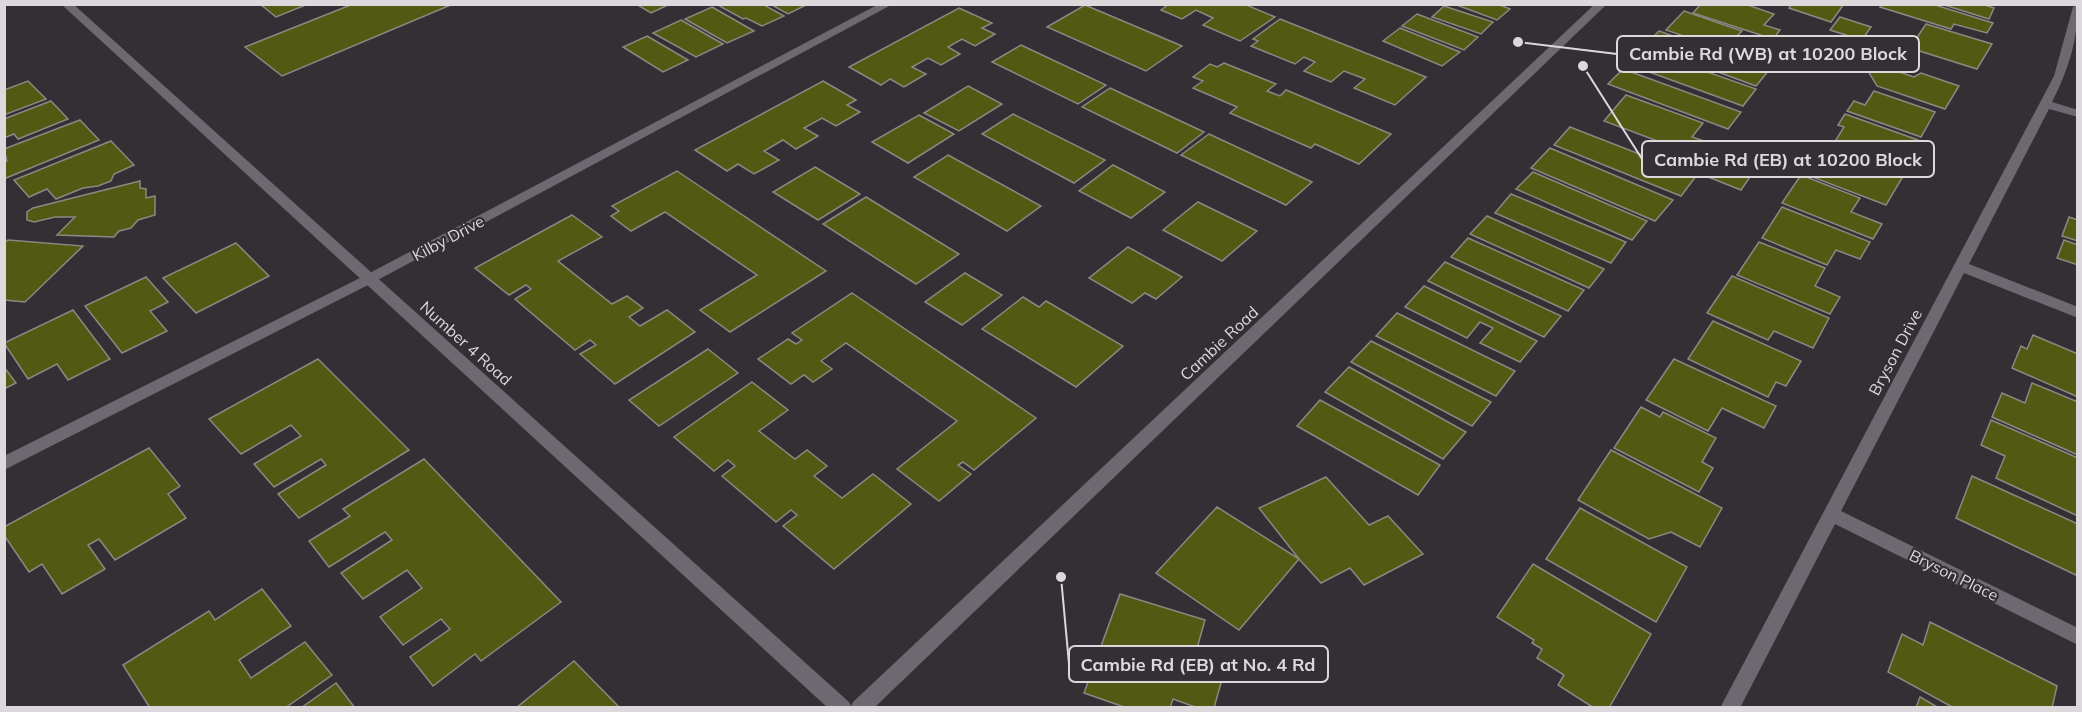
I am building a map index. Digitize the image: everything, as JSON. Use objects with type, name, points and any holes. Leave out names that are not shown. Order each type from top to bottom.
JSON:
[{"type":"main road","name":"Number 4 Road","points":[[66,4],[842,708]]},
{"type":"main road","name":"Kilby Drive","points":[[4,464],[369,279],[888,4]]},
{"type":"main road","name":"Cambie Road","points":[[860,708],[1602,4]]},
{"type":"main road","name":"Bryson Drive","points":[[1730,708],[2060,76],[2078,7]]},
{"type":"main road","points":[[2045,104],[2078,114]]},
{"type":"main road","points":[[1960,266],[2078,313]]},
{"type":"main road","name":"Bryson Place","points":[[1831,514],[2078,637]]},
{"type":"building","points":[[260,4],[308,4],[276,17]]},
{"type":"building","points":[[353,4],[453,4],[282,76],[245,47]]},
{"type":"building","points":[[636,4],[670,4],[651,13]]},
{"type":"building","points":[[716,4],[762,4],[784,16],[762,26],[746,18],[743,19]]},
{"type":"building","points":[[770,4],[808,4],[788,14]]},
{"type":"building","points":[[1169,4],[1244,4],[1275,17],[1240,41],[1203,25],[1213,18],[1196,10],[1182,19],[1161,10]]},
{"type":"building","points":[[1454,4],[1497,4],[1510,9],[1497,20]]},
{"type":"building","points":[[1701,4],[1745,4],[1774,14],[1764,25],[1780,30],[1773,39],[1693,13]]},
{"type":"building","points":[[1792,4],[1844,4],[1831,22],[1789,8]]},
{"type":"building","points":[[1882,4],[1932,4],[1993,23],[1987,33],[1954,24],[1951,29],[1880,7]]},
{"type":"building","points":[[1941,4],[1981,4],[1994,8],[1989,19]]},
{"type":"building","points":[[1085,5],[1182,46],[1146,71],[1047,27]]},
{"type":"building","points":[[1444,6],[1493,22],[1481,34],[1432,17]]},
{"type":"building","points":[[712,7],[754,31],[727,43],[685,19]]},
{"type":"building","points":[[959,8],[992,23],[982,28],[995,34],[975,46],[962,39],[948,47],[960,54],[941,65],[928,58],[912,67],[926,74],[904,87],[890,79],[881,85],[849,67]]},
{"type":"building","points":[[1684,11],[1742,31],[1733,40],[1754,48],[1745,57],[1666,30]]},
{"type":"building","points":[[1417,14],[1478,37],[1464,50],[1402,26]]},
{"type":"building","points":[[1840,17],[1871,27],[1862,40],[1830,30]]},
{"type":"building","points":[[1280,19],[1426,77],[1395,105],[1354,88],[1365,79],[1344,71],[1331,82],[1304,71],[1315,62],[1304,57],[1295,64],[1251,46],[1258,41],[1253,39]]},
{"type":"building","points":[[681,20],[723,44],[696,57],[653,33]]},
{"type":"building","points":[[1926,24],[1992,44],[1977,69],[1910,48]]},
{"type":"building","points":[[1400,28],[1460,52],[1442,66],[1383,41]]},
{"type":"building","points":[[1659,31],[1769,70],[1756,86],[1645,45]]},
{"type":"building","points":[[647,36],[688,60],[663,72],[623,47]]},
{"type":"building","points":[[1021,45],[1106,85],[1078,104],[992,62]]},
{"type":"building","points":[[1642,49],[1756,89],[1743,106],[1627,64]]},
{"type":"building","points":[[1224,63],[1276,84],[1267,91],[1280,96],[1286,90],[1391,134],[1359,164],[1315,144],[1311,148],[1230,113],[1237,107],[1193,88],[1203,81],[1193,77],[1210,64],[1217,67]]},
{"type":"building","points":[[1872,63],[1914,77],[1921,73],[1959,86],[1945,109],[1877,86],[1868,71]]},
{"type":"building","points":[[1623,69],[1741,112],[1728,129],[1608,84]]},
{"type":"building","points":[[28,81],[46,99],[4,115],[4,90]]},
{"type":"building","points":[[823,81],[856,100],[847,105],[860,112],[836,126],[822,118],[804,128],[818,136],[796,149],[783,140],[764,151],[779,160],[754,174],[738,164],[727,171],[695,150]]},
{"type":"building","points":[[968,86],[1002,104],[959,131],[924,113]]},
{"type":"building","points":[[1110,88],[1204,132],[1177,153],[1082,107]]},
{"type":"building","points":[[1874,91],[1935,112],[1921,137],[1847,111],[1854,101],[1865,105]]},
{"type":"building","points":[[1626,95],[1703,123],[1692,137],[1713,144],[1703,158],[1604,121]]},
{"type":"building","points":[[51,101],[68,119],[18,139],[14,134],[4,138],[4,119]]},
{"type":"building","points":[[1013,114],[1105,160],[1074,183],[982,134]]},
{"type":"building","points":[[1845,114],[1918,140],[1902,167],[1834,143],[1844,127],[1838,125]]},
{"type":"building","points":[[919,115],[954,134],[908,163],[872,142]]},
{"type":"building","points":[[80,120],[99,140],[6,178],[4,176],[4,162],[7,161],[4,149]]},
{"type":"building","points":[[1570,127],[1696,176],[1681,196],[1554,145]]},
{"type":"building","points":[[1209,134],[1312,182],[1286,205],[1181,155]]},
{"type":"building","points":[[111,141],[134,165],[114,174],[111,181],[83,188],[56,199],[47,189],[29,197],[14,180]]},
{"type":"building","points":[[1719,147],[1760,162],[1741,190],[1698,173]]},
{"type":"building","points":[[1550,148],[1673,200],[1655,221],[1531,168]]},
{"type":"building","points":[[1835,148],[1905,173],[1886,205],[1815,178]]},
{"type":"building","points":[[948,155],[1041,206],[1007,231],[914,177]]},
{"type":"building","points":[[1113,165],[1165,192],[1131,218],[1079,191]]},
{"type":"building","points":[[815,167],[860,194],[818,220],[773,192]]},
{"type":"building","points":[[677,171],[826,271],[730,332],[700,310],[757,275],[665,212],[631,231],[611,216],[619,211],[612,206]]},
{"type":"building","points":[[1533,172],[1647,221],[1632,240],[1516,189]]},
{"type":"building","points":[[1801,175],[1860,198],[1851,212],[1882,224],[1873,239],[1782,203]]},
{"type":"building","points":[[140,181],[140,188],[146,189],[146,198],[155,196],[155,215],[138,220],[131,228],[119,231],[114,237],[57,235],[75,217],[55,217],[34,222],[27,220],[27,212],[33,208]]},
{"type":"building","points":[[1511,194],[1626,242],[1611,263],[1495,213]]},
{"type":"building","points":[[866,197],[959,254],[916,284],[823,224]]},
{"type":"building","points":[[1198,202],[1257,231],[1222,261],[1163,230]]},
{"type":"building","points":[[1782,207],[1870,242],[1860,259],[1836,250],[1827,265],[1762,238]]},
{"type":"building","points":[[572,215],[602,237],[558,261],[612,304],[627,296],[643,308],[629,317],[640,326],[667,310],[695,332],[615,384],[580,354],[596,345],[590,340],[575,350],[515,299],[531,289],[526,285],[509,295],[475,268]]},
{"type":"building","points":[[1487,216],[1604,269],[1589,288],[1470,234]]},
{"type":"building","points":[[2069,217],[2078,220],[2078,241],[2062,236]]},
{"type":"building","points":[[1468,238],[1584,290],[1568,311],[1451,257]]},
{"type":"building","points":[[8,240],[83,246],[25,302],[4,300],[4,243]]},
{"type":"building","points":[[2064,240],[2078,245],[2078,265],[2057,258]]},
{"type":"building","points":[[1759,242],[1825,268],[1815,286],[1840,297],[1830,314],[1737,275]]},
{"type":"building","points":[[236,243],[269,276],[196,313],[163,278]]},
{"type":"building","points":[[1128,247],[1182,277],[1156,299],[1145,293],[1132,303],[1089,278]]},
{"type":"building","points":[[1445,262],[1561,316],[1544,337],[1428,281]]},
{"type":"building","points":[[965,273],[1002,295],[962,325],[925,302]]},
{"type":"building","points":[[1732,276],[1829,318],[1813,348],[1774,331],[1768,340],[1707,313]]},
{"type":"building","points":[[146,277],[168,302],[150,311],[167,331],[122,353],[85,306]]},
{"type":"building","points":[[1424,286],[1537,341],[1520,362],[1480,343],[1493,328],[1480,322],[1467,338],[1405,307]]},
{"type":"building","points":[[852,293],[1036,418],[974,470],[963,462],[958,465],[971,474],[939,501],[897,469],[957,421],[846,343],[821,361],[832,369],[813,382],[804,375],[791,384],[758,359],[788,339],[796,344],[802,340],[792,333]]},
{"type":"building","points":[[1023,297],[1039,307],[1046,301],[1123,346],[1076,387],[982,329]]},
{"type":"building","points":[[73,310],[110,359],[68,380],[57,364],[28,379],[4,343]]},
{"type":"building","points":[[1397,313],[1515,371],[1496,396],[1376,336]]},
{"type":"building","points":[[1713,321],[1801,361],[1786,386],[1776,382],[1768,397],[1688,359]]},
{"type":"building","points":[[2033,335],[2078,354],[2078,397],[2012,368],[2021,346],[2027,349]]},
{"type":"building","points":[[1371,341],[1491,402],[1472,426],[1351,362]]},
{"type":"building","points":[[708,349],[738,373],[659,426],[629,400]]},
{"type":"building","points":[[318,359],[409,450],[299,518],[278,494],[326,465],[321,459],[274,487],[254,464],[301,436],[291,425],[241,454],[209,419]]},
{"type":"building","points":[[1674,359],[1776,406],[1764,428],[1722,408],[1708,431],[1646,400]]},
{"type":"building","points":[[4,367],[16,383],[4,389]]},
{"type":"building","points":[[1349,367],[1466,432],[1443,459],[1325,392]]},
{"type":"building","points":[[752,382],[788,410],[759,431],[795,459],[807,450],[827,466],[814,476],[842,498],[873,474],[911,504],[834,569],[783,526],[797,515],[791,510],[776,522],[722,476],[735,466],[728,460],[714,471],[674,437]]},
{"type":"building","points":[[2032,383],[2078,402],[2078,455],[1992,417],[2002,393],[2025,403]]},
{"type":"building","points":[[1320,400],[1440,465],[1418,495],[1297,426]]},
{"type":"building","points":[[1641,407],[1660,417],[1663,412],[1716,438],[1702,462],[1713,468],[1699,492],[1614,448]]},
{"type":"building","points":[[1991,420],[2078,458],[2078,516],[1996,478],[2005,456],[1981,445]]},
{"type":"building","points":[[149,448],[180,486],[168,494],[186,518],[115,560],[99,539],[88,545],[105,569],[62,594],[42,564],[29,572],[4,535],[4,527]]},
{"type":"building","points":[[1611,450],[1722,508],[1700,547],[1671,532],[1649,539],[1578,500]]},
{"type":"building","points":[[424,459],[561,602],[481,661],[475,654],[433,686],[410,657],[450,629],[441,619],[403,645],[380,617],[422,588],[407,570],[363,599],[341,573],[392,540],[385,532],[329,567],[309,541],[350,516],[343,509]]},
{"type":"building","points":[[1972,476],[2078,524],[2078,576],[1956,518]]},
{"type":"building","points":[[1326,477],[1369,525],[1388,516],[1423,554],[1364,585],[1350,568],[1321,583],[1259,508]]},
{"type":"building","points":[[1217,507],[1299,559],[1239,630],[1156,573]]},
{"type":"building","points":[[1580,508],[1687,567],[1656,622],[1546,559]]},
{"type":"building","points":[[1533,564],[1651,634],[1609,708],[1594,708],[1558,685],[1564,675],[1537,658],[1542,649],[1532,643],[1534,640],[1497,617]]},
{"type":"building","points":[[262,589],[291,626],[239,660],[251,678],[305,642],[332,675],[285,708],[150,708],[123,665],[209,611],[215,620]]},
{"type":"building","points":[[1120,594],[1205,620],[1195,655],[1226,665],[1214,708],[1198,708],[1173,699],[1170,708],[1127,708],[1084,693]]},
{"type":"building","points":[[1930,622],[2057,686],[2052,708],[1954,708],[1888,672],[1902,634],[1923,645]]},
{"type":"building","points":[[574,661],[620,708],[516,708]]},
{"type":"building","points":[[336,683],[355,708],[301,708]]},
{"type":"building","points":[[1920,697],[1939,708],[1916,708]]},
{"type":"place","name":"Cambie Rd (WB) at 10200 Block","points":[[1518,42]]},
{"type":"place","name":"Cambie Rd (EB) at 10200 Block","points":[[1583,66]]},
{"type":"place","name":"Cambie Rd (EB) at No. 4 Rd","points":[[1061,577]]}]
